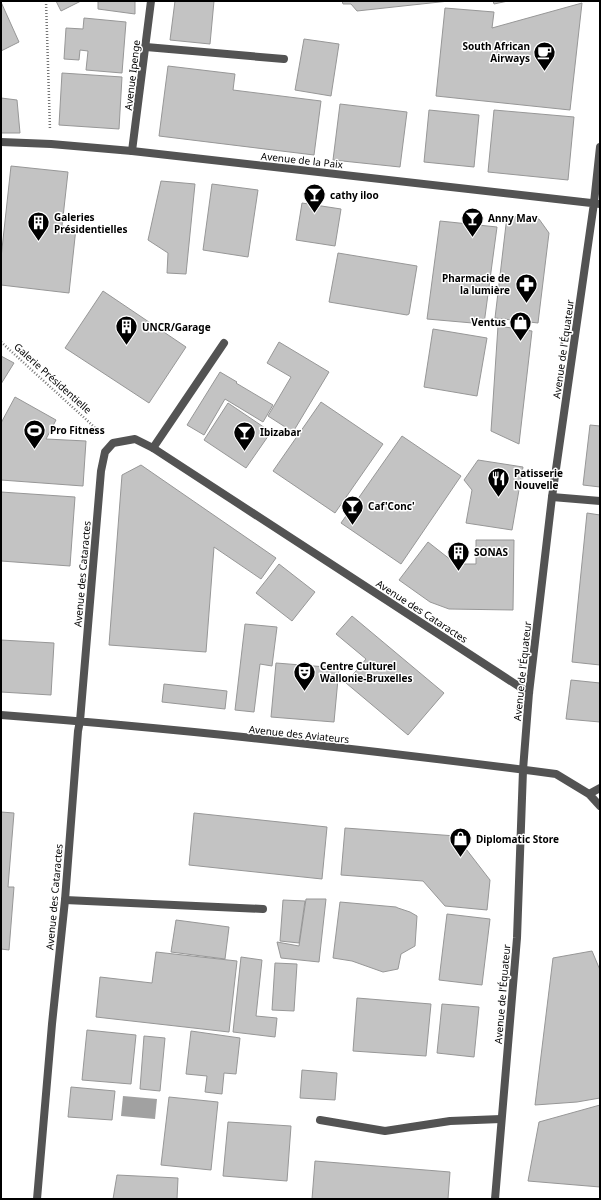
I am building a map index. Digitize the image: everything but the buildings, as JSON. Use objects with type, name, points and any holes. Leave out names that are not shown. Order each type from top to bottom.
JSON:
[{"type":"street","name":"Avenue Ipenge","points":[[132,151],[151,1]]},
{"type":"street","points":[[146,47],[284,59]]},
{"type":"street","name":"Avenue de la Paix","points":[[1,142],[51,144],[132,151],[597,204]]},
{"type":"street","name":"Avenue de l'Équateur","points":[[495,1199],[517,938],[522,770],[529,693],[552,497],[597,204],[600,147]]},
{"type":"street","points":[[153,448],[224,343]]},
{"type":"street","name":"Avenue des Cataractes","points":[[37,1199],[52,1024],[65,900],[78,731],[101,472],[105,452],[113,443],[135,439],[153,448],[529,693]]},
{"type":"street","points":[[552,497],[600,501]]},
{"type":"street","name":"Avenue des Aviateurs","points":[[1,715],[80,721],[270,740],[556,774],[589,794],[600,806]]},
{"type":"street","points":[[589,794],[600,788]]},
{"type":"street","points":[[65,900],[263,909]]},
{"type":"street","points":[[320,1120],[385,1131],[450,1121],[501,1119]]},
{"type":"path","points":[[46,1],[51,144]]},
{"type":"path","name":"Galerie Présidentielle","points":[[1,342],[113,443]]},
{"type":"shaded area","points":[[123,1096],[157,1099],[155,1119],[121,1116]]},
{"type":"place","name":"South African Airways","points":[[545,72]]},
{"type":"place","name":"cathy iloo","points":[[315,214]]},
{"type":"place","name":"Anny Mav","points":[[473,238]]},
{"type":"place","name":"Galeries Présidentielles","points":[[39,242]]},
{"type":"place","name":"Pharmacie de la lumière","points":[[526,304]]},
{"type":"place","name":"Ventus","points":[[521,342]]},
{"type":"place","name":"UNCR/Garage","points":[[126,346]]},
{"type":"place","name":"Pro Fitness","points":[[34,450]]},
{"type":"place","name":"Ibizabar","points":[[244,452]]},
{"type":"place","name":"Patisserie Nouvelle","points":[[499,498]]},
{"type":"place","name":"Caf'Conc'","points":[[352,526]]},
{"type":"place","name":"SONAS","points":[[459,572]]},
{"type":"place","name":"Centre Culturel Wallonie-Bruxelles","points":[[305,692]]},
{"type":"place","name":"Diplomatic Store","points":[[460,858]]}]
